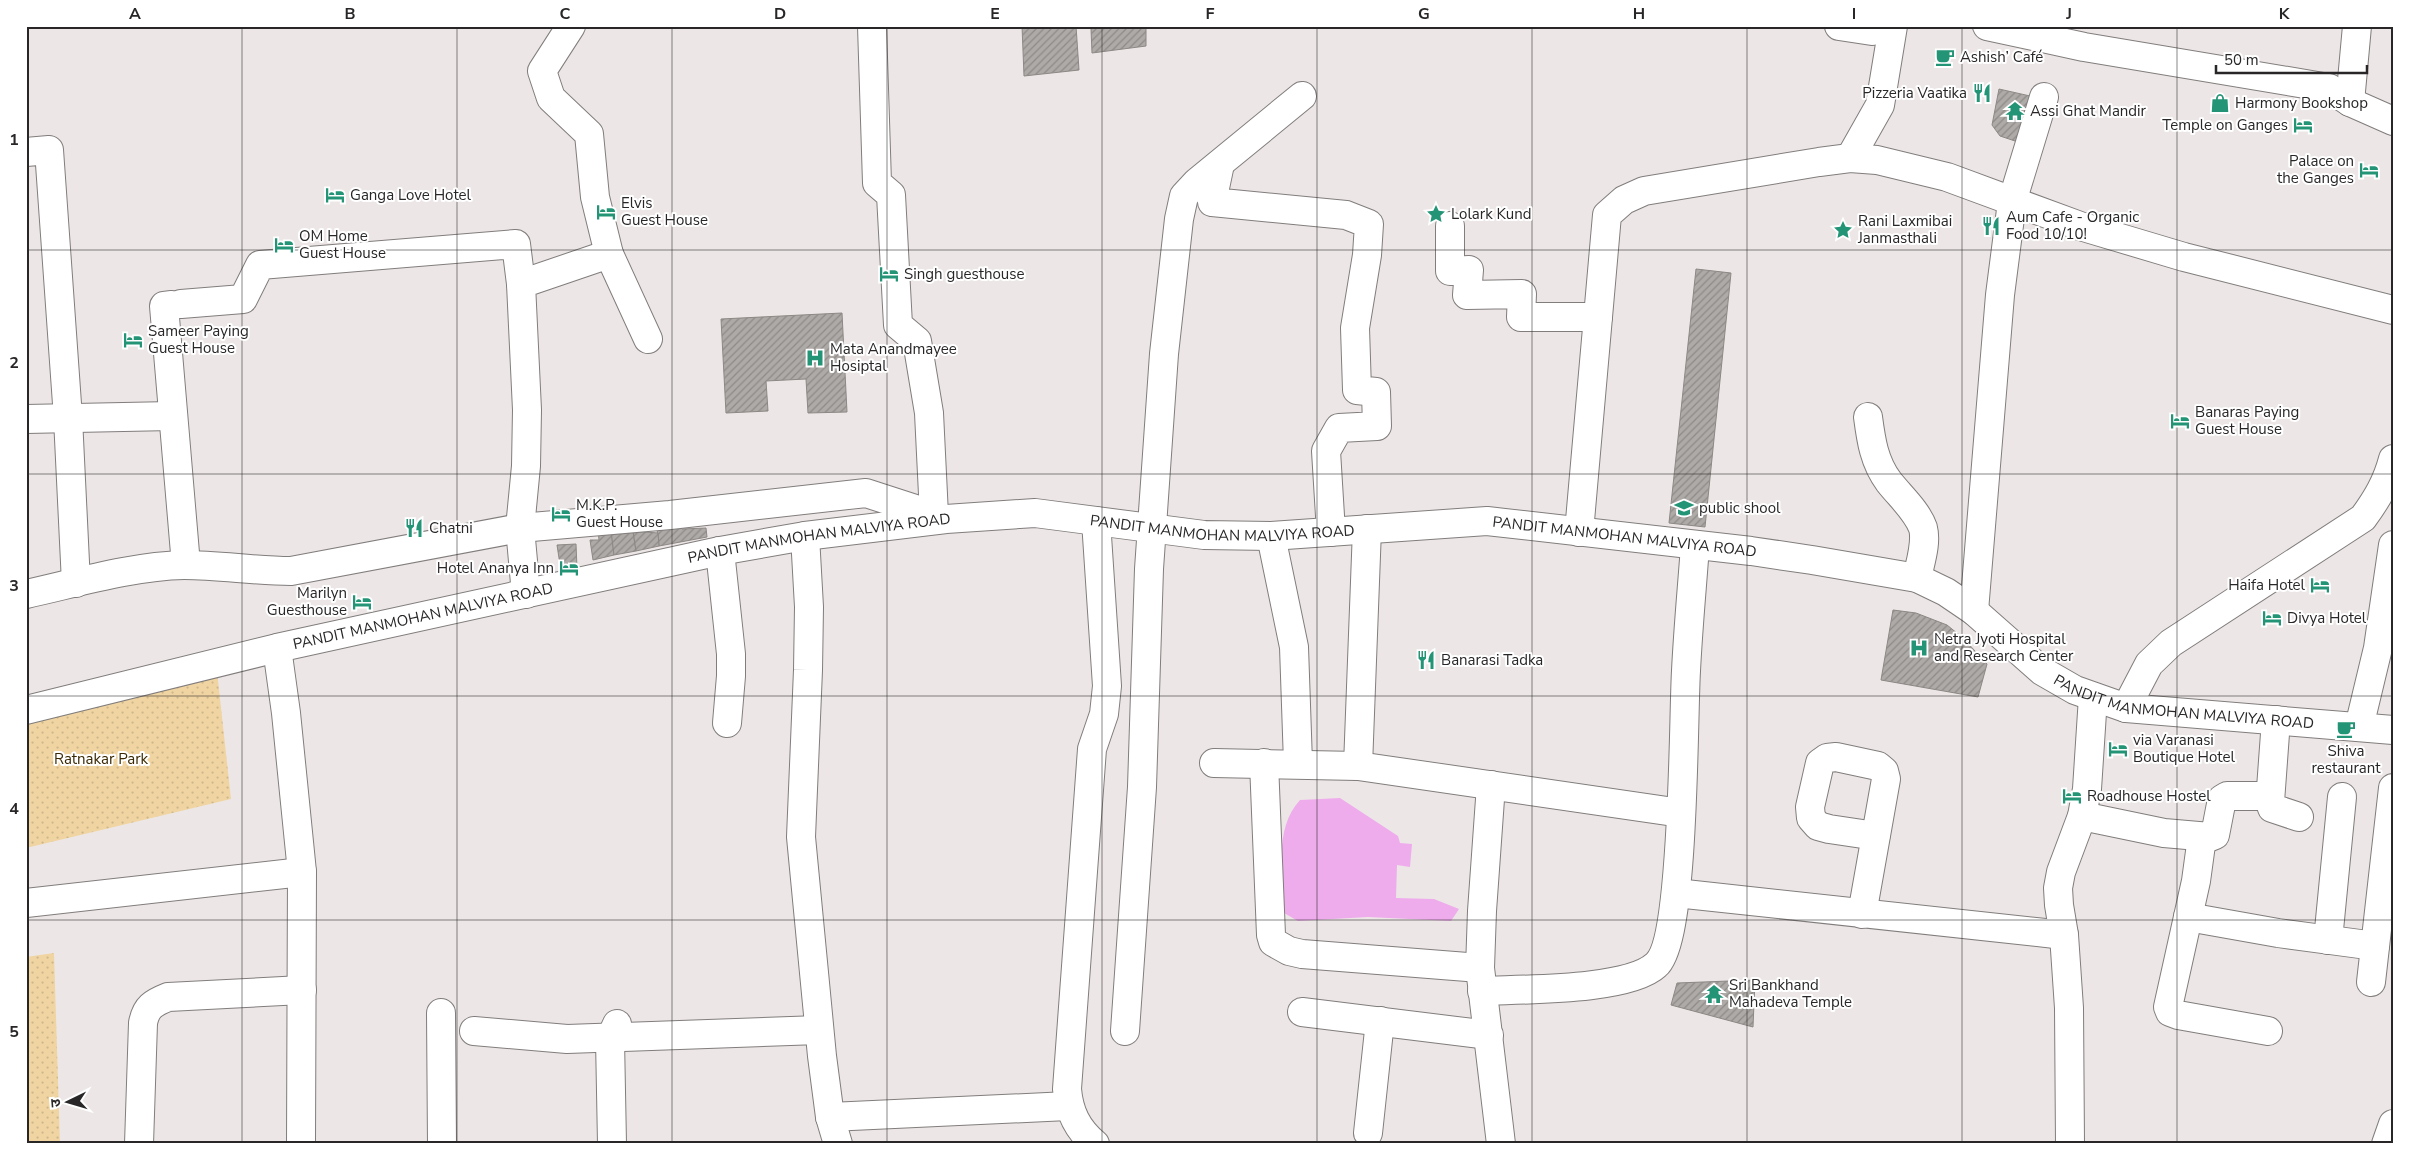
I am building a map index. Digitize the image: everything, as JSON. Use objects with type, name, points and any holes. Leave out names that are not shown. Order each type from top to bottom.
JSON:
[{"type":"street","points":[[571,26],[542,71],[551,98],[589,134],[595,197],[608,254],[648,339]]},
{"type":"street","points":[[26,594],[156,567],[186,565],[258,571],[291,571],[520,528],[670,515],[866,493],[940,517],[929,413],[917,341],[898,325],[891,195],[877,183],[872,26]]},
{"type":"street","points":[[1839,26],[1872,31],[1884,26]]},
{"type":"street","points":[[1850,158],[1880,105],[1893,26]]},
{"type":"street","points":[[2350,102],[2357,26]]},
{"type":"street","points":[[1995,27],[2084,47],[2329,88],[2350,102],[2393,121]]},
{"type":"street","points":[[1125,1030],[1142,787],[1151,527],[1164,354],[1179,219],[1184,196],[1302,96]]},
{"type":"street","points":[[1974,611],[1999,304],[2012,202],[2044,97]]},
{"type":"street","points":[[26,152],[49,150],[68,418],[76,583]]},
{"type":"street","points":[[1579,532],[1607,216],[1624,200],[1644,191],[1850,158],[1877,160],[1947,176],[2080,226],[2184,257],[2393,310]]},
{"type":"street","points":[[1220,164],[1212,202],[1346,215],[1369,224],[1367,255],[1356,328],[1357,390],[1376,392],[1378,426],[1339,428],[1326,451],[1331,532]]},
{"type":"street","points":[[1450,226],[1450,271],[1469,270],[1467,295],[1522,294],[1521,317],[1598,317]]},
{"type":"street","points":[[186,565],[164,306],[243,298],[260,265],[516,244],[521,284],[527,410],[526,466],[520,528],[526,594]]},
{"type":"street","points":[[521,284],[608,254]]},
{"type":"street","points":[[26,419],[172,416]]},
{"type":"street","points":[[1868,416],[1871,440],[1878,464],[1923,528],[1924,538],[1917,578]]},
{"type":"street","points":[[2126,708],[2148,664],[2170,643],[2363,518],[2380,495],[2390,473],[2393,459]]},
{"type":"street","name":"PANDIT MANMOHAN MALVIYA ROAD","points":[[26,710],[277,648],[720,551],[805,536],[940,517],[1034,513],[1204,535],[1271,536],[1487,521],[1752,551],[1917,578],[1946,592],[1974,611],[2042,671],[2075,690],[2126,708],[2393,730]]},
{"type":"street","points":[[2363,518],[2393,528]]},
{"type":"street","points":[[1094,1144],[1077,1125],[1068,1106],[1068,1057],[1079,945],[1092,749],[1106,700],[1096,521]]},
{"type":"street","points":[[1358,766],[1367,529]]},
{"type":"street","points":[[805,536],[809,607],[808,670],[800,838],[819,1030],[830,1117],[838,1144]]},
{"type":"street","points":[[1271,536],[1294,647],[1298,764]]},
{"type":"street","points":[[2359,727],[2378,648],[2393,545]]},
{"type":"street","points":[[1264,763],[1271,936],[1273,942],[1289,951],[1481,980],[1579,986],[1627,978],[1656,966],[1663,957],[1676,893],[1686,669],[1695,546]]},
{"type":"street","points":[[720,551],[731,654],[727,723]]},
{"type":"street","points":[[277,648],[286,713],[302,872],[301,1144]]},
{"type":"street","points":[[2070,1144],[2069,1008],[2064,935],[2058,905],[2058,888],[2061,872],[2082,816],[2088,780],[2093,697]]},
{"type":"street","points":[[2276,720],[2270,796],[2272,808],[2299,817]]},
{"type":"street","points":[[1214,763],[1358,766],[1681,813]]},
{"type":"street","points":[[1491,785],[1482,911],[1481,980],[1502,1144]]},
{"type":"street","points":[[2371,982],[2393,788]]},
{"type":"street","points":[[2082,816],[2164,833],[2202,838],[2215,835],[2222,798],[2227,796],[2270,796]]},
{"type":"street","points":[[2328,940],[2342,798]]},
{"type":"street","points":[[1862,914],[1876,836]]},
{"type":"street","points":[[2202,838],[2196,881],[2168,1007],[2170,1012],[2268,1032]]},
{"type":"street","points":[[26,903],[302,872]]},
{"type":"street","points":[[1676,893],[2064,935]]},
{"type":"street","points":[[2188,917],[2375,946]]},
{"type":"street","points":[[139,1144],[143,1023],[145,1011],[154,1002],[168,997],[302,990]]},
{"type":"street","points":[[1302,1012],[1489,1035]]},
{"type":"street","points":[[441,1013],[442,1144]]},
{"type":"street","points":[[1368,1133],[1380,1021]]},
{"type":"street","points":[[474,1031],[567,1039],[614,1031],[819,1030]]},
{"type":"street","points":[[612,1144],[614,1031]]},
{"type":"street","points":[[830,1117],[1068,1106]]},
{"type":"street","points":[[2386,1144],[2393,1124]]},
{"type":"green space","name":"Ratnakar Park","points":[[216,662],[231,799],[26,848],[26,704]]},
{"type":"green space","points":[[54,953],[60,1144],[26,1144],[26,957]]},
{"type":"shaded area","points":[[1340,798],[1398,836],[1400,843],[1412,844],[1410,867],[1397,865],[1396,898],[1434,899],[1459,909],[1451,921],[1368,917],[1298,921],[1284,913],[1283,839],[1286,825],[1292,812],[1300,800]]},
{"type":"building","points":[[1022,26],[1076,26],[1079,70],[1024,76]]},
{"type":"building","points":[[1102,26],[1146,26],[1146,46],[1092,53],[1091,29]]},
{"type":"building","name":"Assi Ghat Mandir","points":[[1999,89],[2039,98],[2024,144],[2000,136],[1992,125]]},
{"type":"building","points":[[1696,269],[1731,273],[1705,527],[1669,523]]},
{"type":"building","points":[[842,313],[847,412],[808,413],[806,379],[766,381],[768,411],[726,413],[721,319]]},
{"type":"building","points":[[680,527],[682,529],[706,528],[707,537],[659,546],[657,529]]},
{"type":"building","points":[[611,528],[614,555],[593,560],[590,540],[599,540],[598,529]]},
{"type":"building","points":[[611,531],[633,531],[636,551],[614,555]]},
{"type":"building","points":[[633,531],[658,533],[659,546],[636,551]]},
{"type":"building","points":[[576,544],[577,569],[561,571],[557,545]]},
{"type":"building","points":[[1893,610],[1916,613],[1947,625],[1963,638],[1987,664],[1978,697],[1881,680]]},
{"type":"building","name":"Sri Bankhand Mahadeva Temple","points":[[1755,980],[1753,1027],[1671,1005],[1677,983]]},
{"type":"place","name":"Ashish’ Café","points":[[1945,57]]},
{"type":"place","name":"Pizzeria Vaatika","points":[[1982,93]]},
{"type":"place","name":"Harmony Bookshop","points":[[2220,103]]},
{"type":"place","name":"Assi Ghat Mandir","points":[[2015,111]]},
{"type":"place","name":"Temple on Ganges","points":[[2303,125]]},
{"type":"place","name":"Palace on the Ganges","points":[[2369,170]]},
{"type":"place","name":"Ganga Love Hotel","points":[[335,195]]},
{"type":"place","name":"Elvis Guest House","points":[[606,212]]},
{"type":"place","name":"Lolark Kund","points":[[1436,214]]},
{"type":"place","name":"Aum Cafe - Organic Food 10/10!","points":[[1991,226]]},
{"type":"place","name":"Rani Laxmibai Janmasthali","points":[[1843,230]]},
{"type":"place","name":"OM Home Guest House","points":[[284,245]]},
{"type":"place","name":"Singh guesthouse","points":[[889,274]]},
{"type":"place","name":"Sameer Paying Guest House","points":[[133,340]]},
{"type":"place","name":"Mata Anandmayee Hosiptal","points":[[815,358]]},
{"type":"place","name":"Banaras Paying Guest House","points":[[2180,421]]},
{"type":"place","name":"public shool","points":[[1684,508]]},
{"type":"place","name":"M.K.P. Guest House","points":[[561,514]]},
{"type":"place","name":"Chatni","points":[[414,528]]},
{"type":"place","name":"Hotel Ananya Inn","points":[[569,568]]},
{"type":"place","name":"Haifa Hotel","points":[[2320,585]]},
{"type":"place","name":"Marilyn Guesthouse","points":[[362,602]]},
{"type":"place","name":"Divya Hotel","points":[[2272,618]]},
{"type":"place","name":"Netra Jyoti Hospital and Research Center","points":[[1919,648]]},
{"type":"place","name":"Banarasi Tadka","points":[[1426,660]]},
{"type":"place","name":"Shiva restaurant","points":[[2346,729]]},
{"type":"place","name":"via Varanasi Boutique Hotel","points":[[2118,749]]},
{"type":"place","name":"Roadhouse Hostel","points":[[2072,796]]},
{"type":"place","name":"Sri Bankhand Mahadeva Temple","points":[[1714,994]]}]
